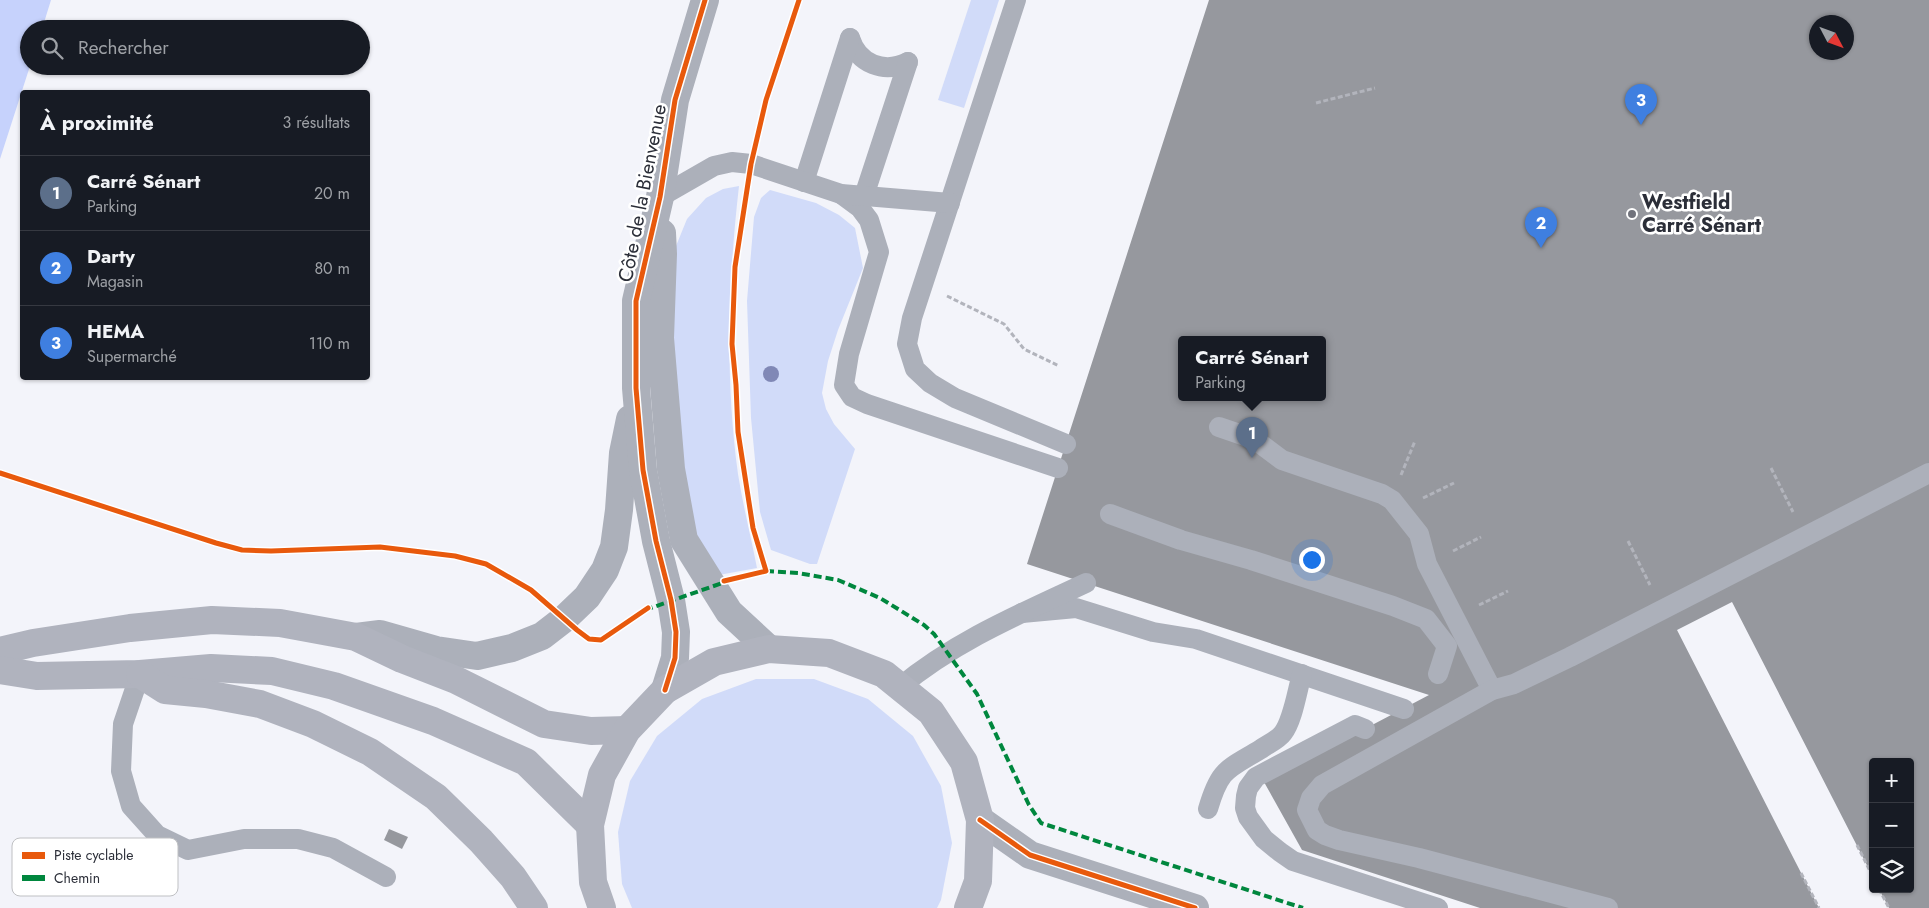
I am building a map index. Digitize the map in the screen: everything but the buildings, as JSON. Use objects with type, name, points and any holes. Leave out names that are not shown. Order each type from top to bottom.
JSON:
[{"type":"main road","points":[[0,651],[33,643],[130,628],[212,620],[280,623],[356,637],[402,659],[456,680],[544,724],[591,731],[627,730]]},
{"type":"main road","points":[[602,908],[593,882],[590,825],[602,775],[627,730],[665,690],[714,662],[769,649],[829,653],[884,674],[931,712],[964,762],[980,820],[978,881],[968,908]]},
{"type":"main road","points":[[0,670],[37,676],[140,674],[210,668],[272,671],[334,686],[433,721],[526,762],[590,825]]},
{"type":"main road","points":[[140,674],[165,690],[206,694],[260,704],[313,724],[370,752],[436,797],[481,841],[513,877],[534,908]]},
{"type":"street","name":"Côte de la Bienvenue","points":[[665,690],[675,658],[676,632],[643,470],[636,388],[636,301],[660,197],[676,100],[705,0]]},
{"type":"street","name":"Côte de la Bienvenue","points":[[660,197],[663,254],[660,338],[671,469],[684,540],[728,612],[769,649]]},
{"type":"street","points":[[356,637],[380,634],[436,650],[477,656],[512,648],[542,636],[564,619],[587,597],[605,570],[614,547],[623,453],[636,388]]},
{"type":"street","points":[[980,820],[1030,855],[1194,908]]},
{"type":"lane","points":[[1016,0],[912,318],[907,344],[915,369],[930,383],[955,398],[1066,444]]},
{"type":"lane","points":[[804,182],[850,38],[860,56],[873,65],[888,68],[908,62],[864,196]]},
{"type":"lane","points":[[660,197],[714,166],[732,162],[751,164],[841,194],[950,203]]},
{"type":"lane","points":[[841,194],[860,208],[870,220],[880,252],[849,354],[844,384],[852,397],[867,404],[1058,468]]},
{"type":"lane","points":[[1218,427],[1254,439],[1282,460],[1382,494],[1392,500],[1418,534],[1427,564],[1492,690]]},
{"type":"lane","points":[[1608,908],[1419,858],[1325,836],[1318,830],[1307,810],[1312,798],[1322,784],[1492,690],[1514,684],[1929,474]]},
{"type":"lane","points":[[1110,514],[1181,540],[1251,560],[1393,606],[1426,619],[1447,646],[1438,674]]},
{"type":"lane","points":[[900,687],[947,652],[1022,613],[1086,583]]},
{"type":"lane","points":[[1022,613],[1076,608],[1153,632],[1196,639],[1404,709]]},
{"type":"lane","points":[[140,674],[123,724],[121,771],[131,806],[157,835],[163,838]]},
{"type":"lane","points":[[1208,809],[1214,787],[1220,777],[1233,764],[1272,742],[1283,733],[1302,674]]},
{"type":"lane","points":[[1365,729],[1355,725],[1256,777],[1248,788],[1246,796],[1245,808],[1248,817],[1264,839],[1293,861],[1438,908]]},
{"type":"lane","points":[[178,845],[188,850],[244,839],[298,839],[333,848],[386,877]]},
{"type":"lane","points":[[1516,885],[1556,908]]},
{"type":"path","points":[[1316,103],[1375,88]]},
{"type":"path","points":[[946,296],[1004,324],[1024,349],[1059,366]]},
{"type":"path","points":[[1392,500],[1415,441]]},
{"type":"path","points":[[1771,468],[1805,536]]},
{"type":"path","points":[[1628,540],[1662,610]]},
{"type":"path","points":[[1857,845],[1869,869]]},
{"type":"path","points":[[1801,873],[1819,908]]},
{"type":"path","points":[[1881,893],[1889,908]]},
{"type":"shaded area","points":[[0,0],[51,0],[45,20],[20,20],[20,75],[27,75],[22,90],[20,90],[20,97],[0,159]]},
{"type":"shaded area","points":[[971,0],[999,0],[964,108],[938,100]]},
{"type":"shaded area","points":[[739,186],[730,294],[731,402],[738,474],[757,568],[719,575],[693,531],[681,474],[672,312],[676,246],[687,219],[706,198],[723,189]]},
{"type":"shaded area","points":[[770,190],[816,203],[839,215],[855,228],[863,268],[838,330],[828,361],[822,393],[826,409],[834,424],[855,449],[817,564],[810,564],[771,550],[760,512],[751,418],[747,301],[754,217],[761,198]]},
{"type":"shaded area","points":[[756,679],[814,679],[868,699],[913,736],[941,786],[952,843],[941,900],[937,908],[632,908],[622,884],[618,832],[630,781],[657,736],[702,699]]},
{"type":"marked path","points":[[766,571],[798,573],[838,580],[880,598],[924,625],[934,634],[977,694],[1029,805],[1041,823],[1303,908]]},
{"type":"marked path","points":[[645,610],[728,581]]},
{"type":"cycle path","points":[[665,690],[675,658],[676,632],[643,470],[636,388],[636,301],[660,197],[675,100],[705,0]]},
{"type":"cycle path","points":[[724,581],[766,571],[753,528],[738,432],[732,344],[735,267],[751,164],[766,100],[799,0]]},
{"type":"cycle path","points":[[0,473],[242,550],[271,551],[380,547],[455,556],[486,564],[531,590],[589,639],[601,640],[648,608]]},
{"type":"cycle path","points":[[980,820],[1030,855],[1195,908]]},
{"type":"place","name":"HEMA","points":[[1641,125]]},
{"type":"place","name":"Westfield Carré Sénart","points":[[1632,214]]},
{"type":"place","name":"Darty","points":[[1541,248]]},
{"type":"place","name":"Carré Sénart","points":[[1252,458]]}]
